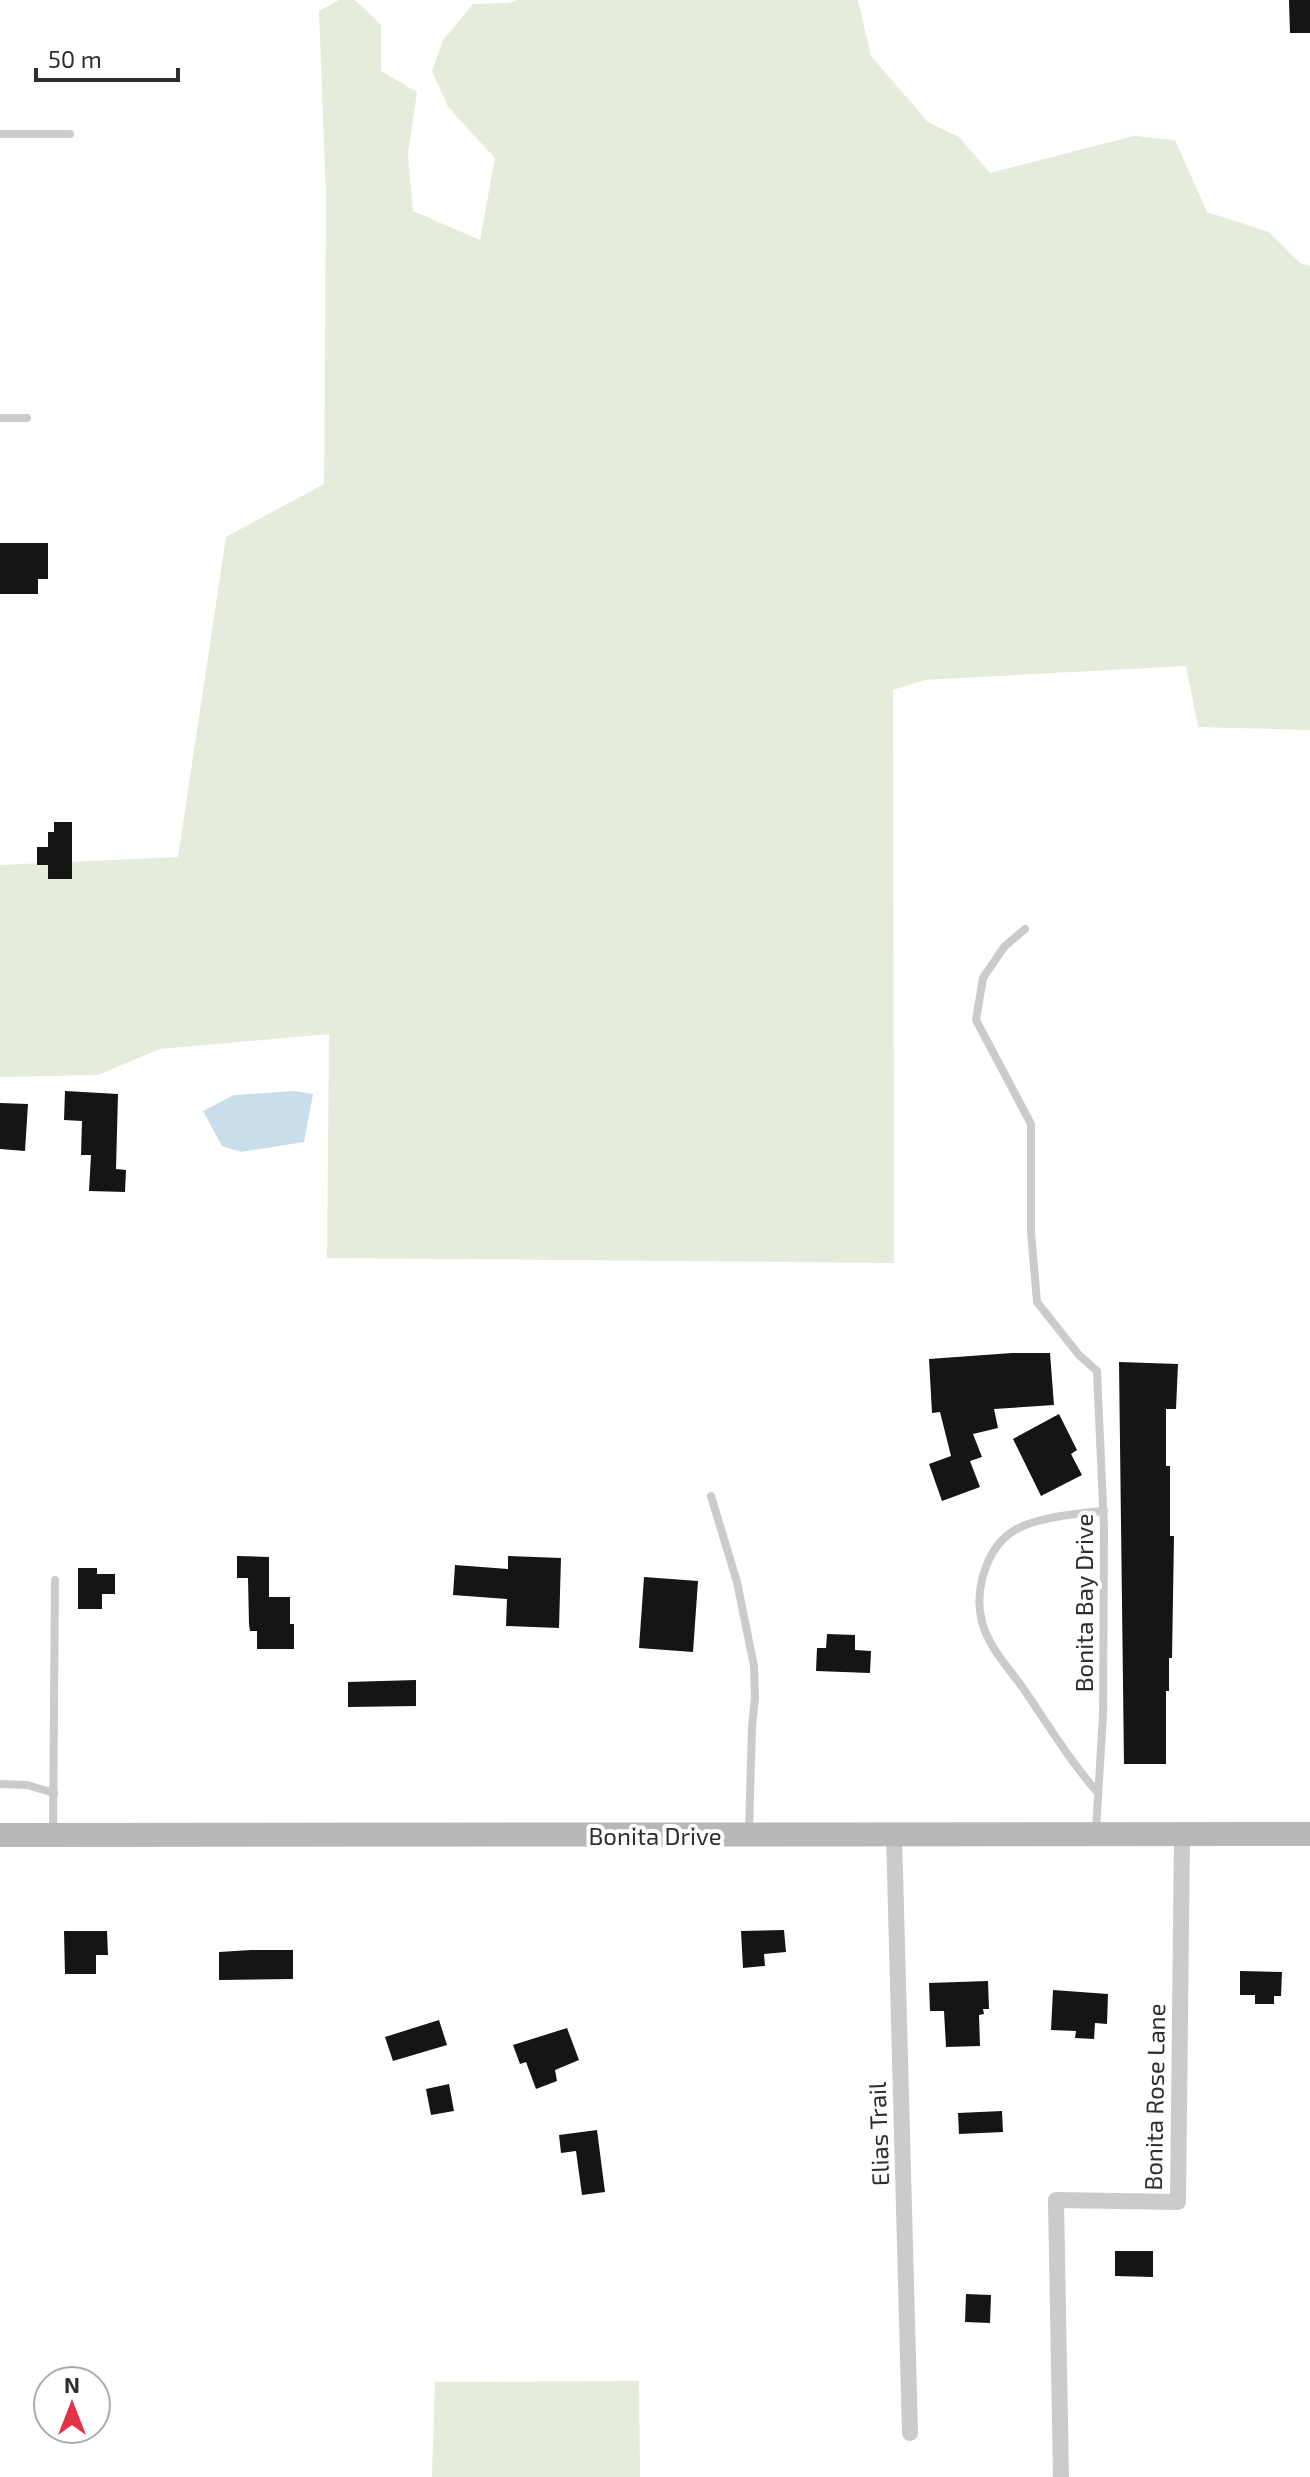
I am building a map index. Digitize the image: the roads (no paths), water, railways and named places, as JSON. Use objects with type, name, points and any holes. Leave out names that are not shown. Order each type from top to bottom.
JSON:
[{"type":"street","name":"Elias Trail","points":[[894,1834],[910,2433]]},
{"type":"street","name":"Bonita Drive","points":[[0,1835],[1310,1834]]},
{"type":"street","name":"Bonita Rose Lane","points":[[1061,2477],[1056,2200],[1178,2202],[1182,1835]]},
{"type":"lane","points":[[0,134],[70,134]]},
{"type":"lane","points":[[0,418],[27,418]]},
{"type":"lane","name":"Bonita Bay Drive","points":[[1025,929],[1004,947],[983,978],[976,1020],[1031,1124],[1031,1232],[1037,1302],[1079,1355],[1097,1371],[1104,1511],[1103,1716],[1096,1835]]},
{"type":"lane","points":[[711,1496],[737,1582],[754,1666],[750,1834]]},
{"type":"lane","points":[[1098,1793],[1071,1762],[992,1645],[981,1621],[981,1576],[993,1551],[1014,1530],[1075,1513],[1104,1511]]},
{"type":"lane","points":[[53,1835],[55,1580]]},
{"type":"lane","points":[[0,1784],[27,1785],[54,1793]]},
{"type":"water","points":[[295,1091],[313,1094],[304,1142],[241,1152],[222,1146],[203,1111],[234,1095]]}]
